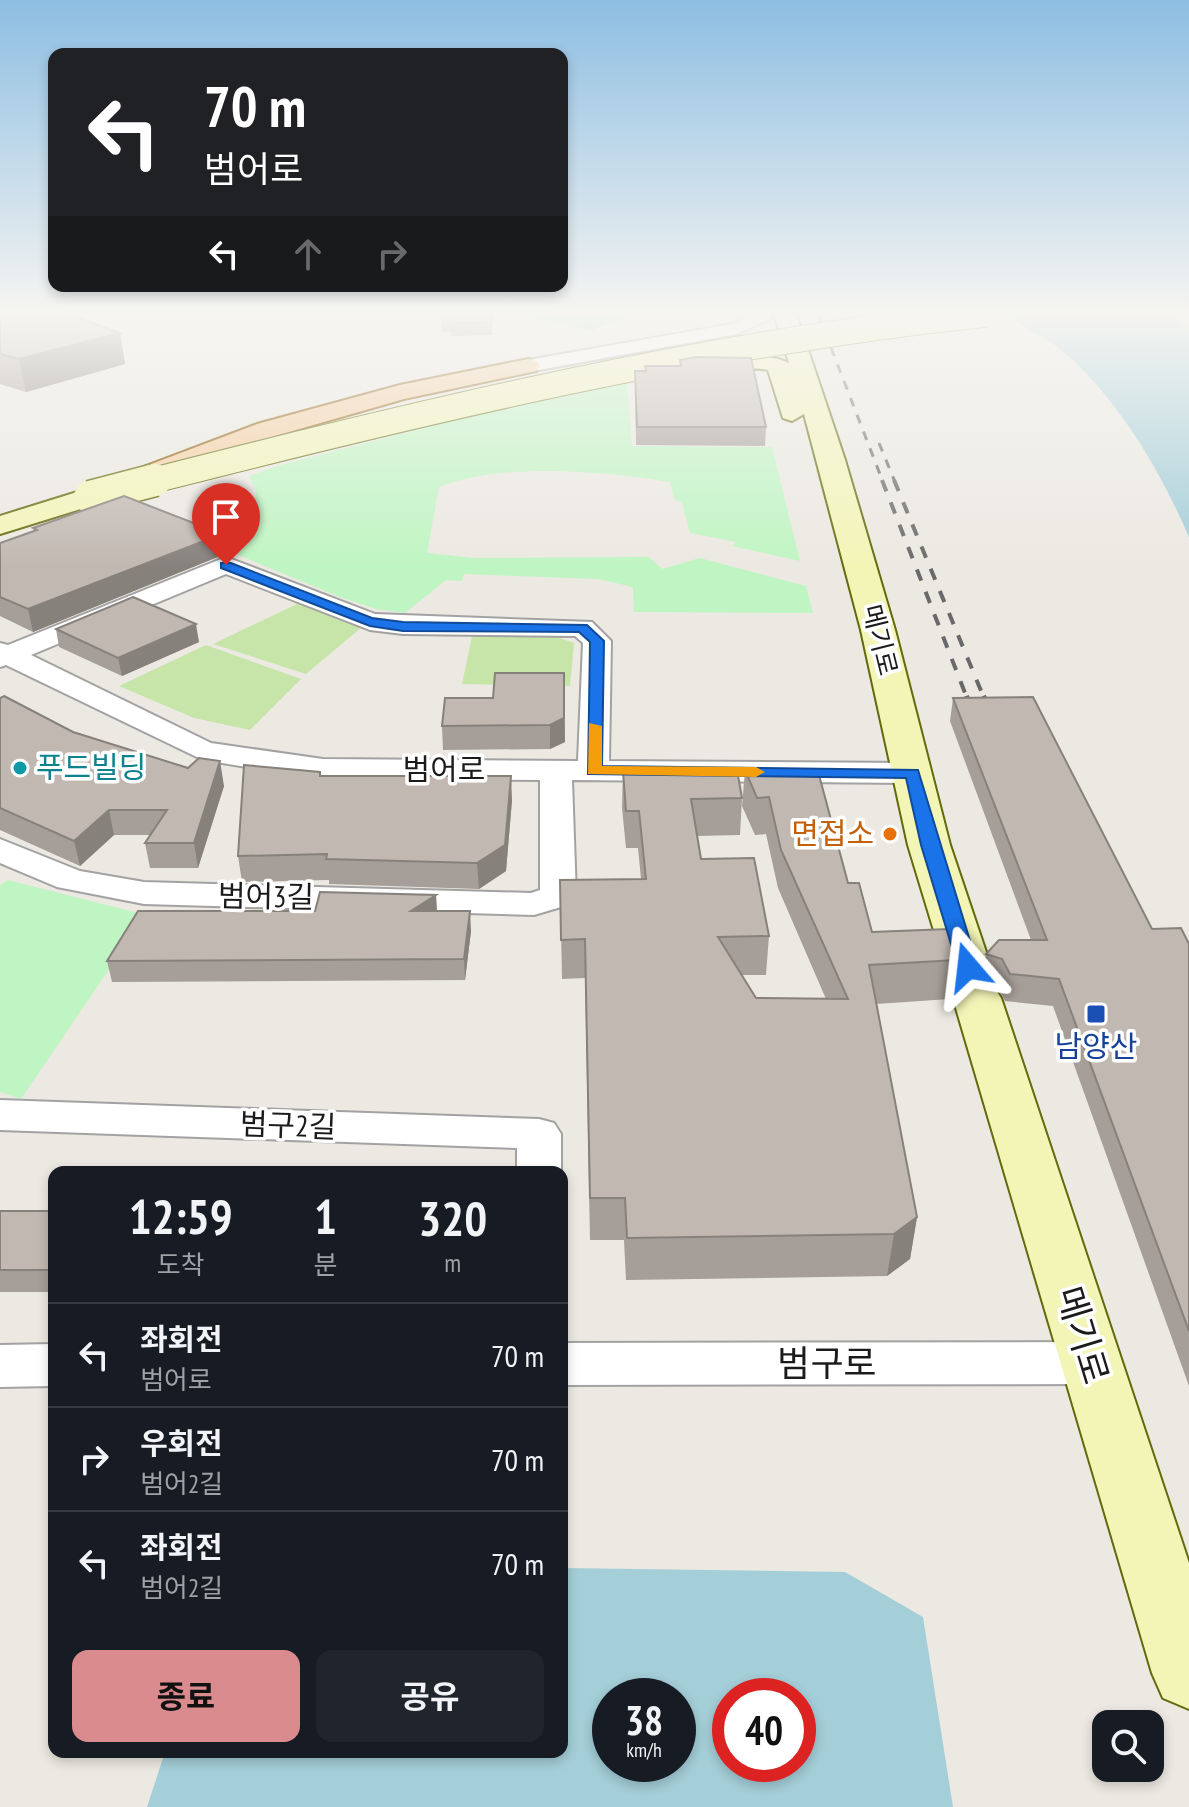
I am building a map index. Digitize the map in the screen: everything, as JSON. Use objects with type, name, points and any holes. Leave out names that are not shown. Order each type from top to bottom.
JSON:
[{"type":"main road","points":[[90,497],[266,430],[378,398]]},
{"type":"main road","points":[[90,497],[280,455],[420,418],[515,398]]},
{"type":"street","points":[[0,525],[286,434],[425,398]]},
{"type":"street","points":[[90,497],[478,398]]},
{"type":"street","points":[[788,398],[806,467]]},
{"type":"street","name":"메기로","points":[[810,398],[866,586],[929,845],[1189,1673]]},
{"type":"street","points":[[814,495],[866,586]]},
{"type":"street","points":[[2,655],[226,565],[370,622],[403,626],[582,628],[597,641],[593,771]]},
{"type":"street","name":"범어로","points":[[2,655],[203,751],[323,769],[913,773]]},
{"type":"street","name":"범어3길","points":[[0,849],[25,865],[83,884],[150,894],[534,904],[558,896],[556,771]]},
{"type":"street","name":"범구2길","points":[[0,1115],[539,1134],[539,1166]]},
{"type":"street","name":"범구로","points":[[568,1364],[1091,1363]]},
{"type":"street","points":[[0,1366],[48,1365]]},
{"type":"green space","points":[[541,398],[628,398],[632,446],[772,447],[800,561],[732,546],[736,542],[690,533],[682,503],[674,499],[670,482],[553,471],[493,474],[439,487],[427,553],[474,558],[649,557],[662,569],[700,558],[806,586],[813,613],[634,612],[633,587],[598,579],[464,574],[461,581],[446,580],[405,613],[376,609],[340,597],[185,533],[228,520],[248,509],[256,493],[249,476],[277,466]]},
{"type":"green space","points":[[299,603],[362,627],[306,674],[213,644]]},
{"type":"green space","points":[[472,636],[557,637],[574,643],[570,686],[462,684]]},
{"type":"green space","points":[[206,645],[301,679],[250,730],[194,718],[119,686]]},
{"type":"green space","points":[[8,880],[146,915],[21,1099],[0,1092],[0,885]]},
{"type":"water","points":[[1108,398],[1189,398],[1189,537],[1152,462]]},
{"type":"water","points":[[568,1568],[845,1572],[923,1617],[953,1807],[147,1807],[163,1758],[568,1758]]},
{"type":"building","points":[[636,398],[760,398],[766,427],[637,427]]},
{"type":"building","points":[[124,496],[222,534],[28,609],[0,597],[0,543]]},
{"type":"building","points":[[133,597],[196,624],[118,658],[56,629]]},
{"type":"building","points":[[495,673],[564,673],[564,718],[550,725],[442,726],[445,698],[493,698]]},
{"type":"building","points":[[4,696],[73,732],[188,768],[199,758],[220,761],[194,843],[145,843],[167,810],[109,810],[74,841],[0,808],[0,698]]},
{"type":"building","points":[[1033,697],[1152,929],[1181,928],[1189,944],[1189,1331],[1059,979],[1010,974],[1002,959],[986,954],[999,940],[1047,940],[953,698]]},
{"type":"building","points":[[244,765],[320,772],[320,776],[511,776],[505,845],[477,863],[326,859],[327,854],[238,856]]},
{"type":"building","points":[[808,769],[819,775],[848,883],[859,883],[872,932],[949,929],[956,939],[971,944],[964,946],[957,960],[869,965],[917,1217],[894,1234],[627,1238],[625,1198],[590,1198],[585,939],[561,940],[560,880],[646,879],[639,811],[626,811],[623,771],[737,770],[742,798],[691,799],[701,859],[754,858],[769,936],[718,937],[756,998],[848,999],[781,850],[769,797],[757,798],[745,770]]},
{"type":"building","points":[[320,892],[436,895],[411,911],[470,911],[464,959],[107,961],[138,911],[315,911]]},
{"type":"building","points":[[0,1211],[48,1211],[48,1270],[0,1270]]},
{"type":"railway","points":[[851,398],[883,482]]},
{"type":"railway","points":[[879,443],[895,482]]},
{"type":"railway","points":[[882,480],[967,698]]},
{"type":"railway","points":[[894,480],[984,698]]},
{"type":"railway","points":[[966,696],[974,717]]},
{"type":"railway","points":[[983,696],[992,717]]},
{"type":"slow traffic","points":[[595,726],[593,771],[756,772]]},
{"type":"place","name":"푸드빌딩","points":[[20,768]]},
{"type":"place","name":"면접소","points":[[890,834]]},
{"type":"place","name":"남양산","points":[[1096,1014]]},
{"type":"route","points":[[226,565],[370,622],[403,626],[582,628],[597,641],[593,771],[913,773],[929,845],[968,967]]}]
